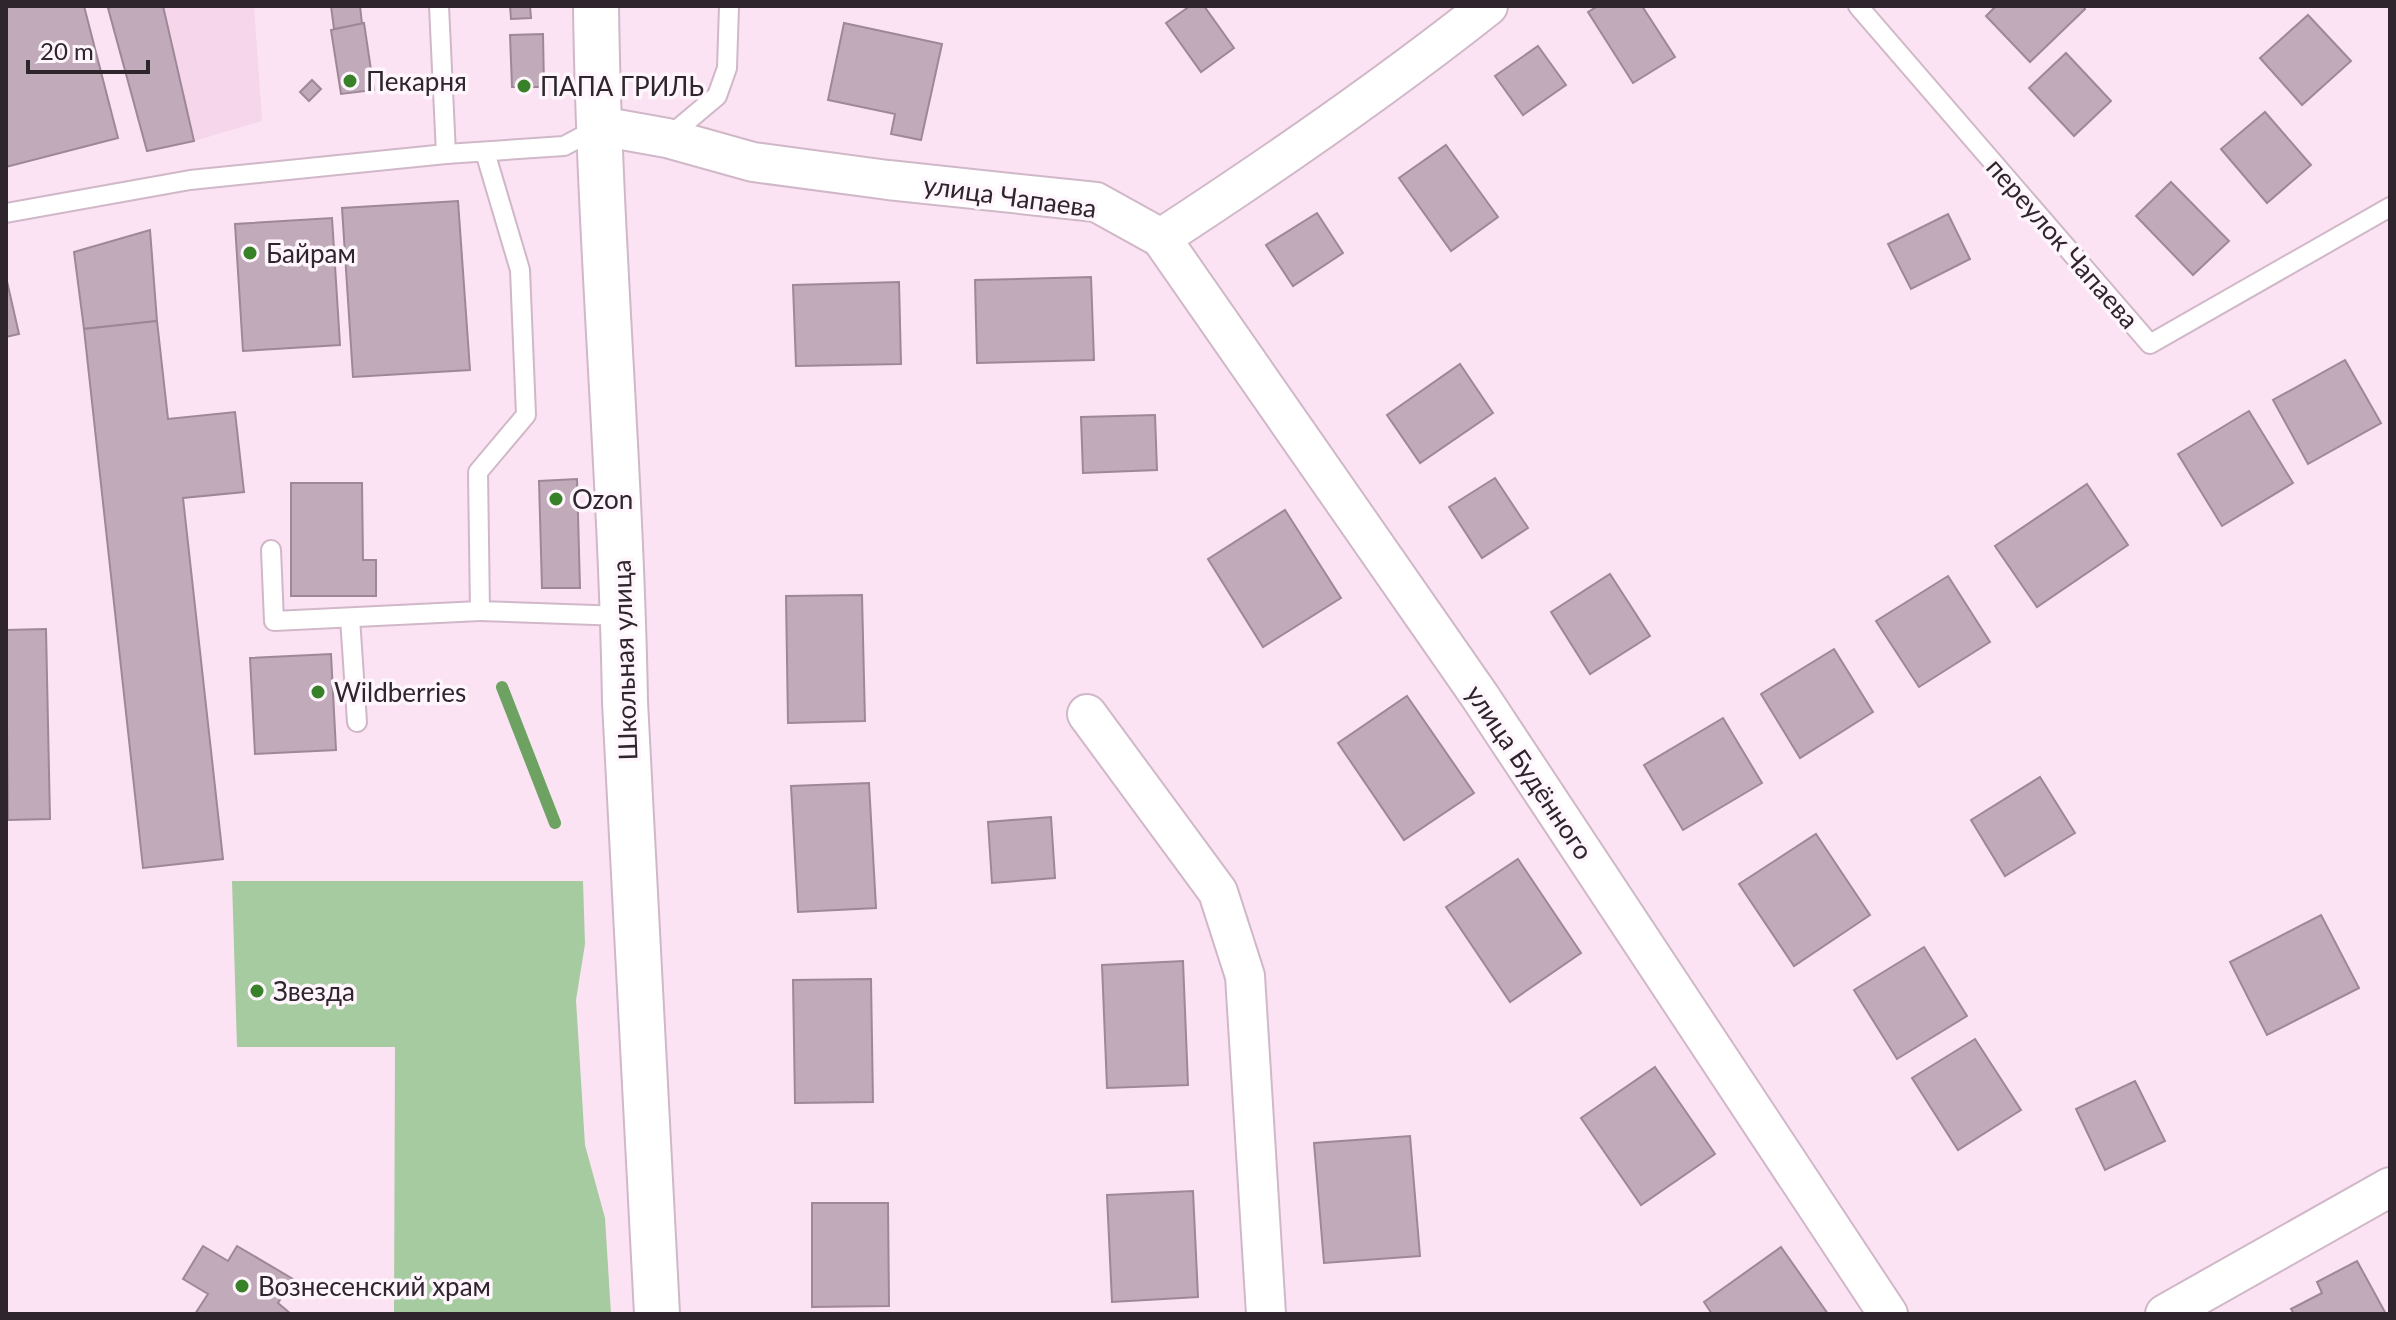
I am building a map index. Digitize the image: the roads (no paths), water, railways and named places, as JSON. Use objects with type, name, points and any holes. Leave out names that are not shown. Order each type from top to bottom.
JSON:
[{"type":"street","name":"Школьная улица","points":[[596,6],[625,702],[657,1314]]},
{"type":"street","points":[[1161,238],[1264,171],[1411,67],[1488,6]]},
{"type":"street","name":"улица Чапаева","points":[[600,126],[667,138],[753,162],[1096,202],[1161,238]]},
{"type":"street","name":"улица Будённого","points":[[1161,238],[1479,695],[1888,1314]]},
{"type":"street","points":[[1087,714],[1218,892],[1245,976],[1266,1314]]},
{"type":"street","points":[[2165,1314],[2390,1187]]},
{"type":"lane","points":[[439,6],[446,154]]},
{"type":"lane","points":[[667,138],[717,96],[727,68],[729,6]]},
{"type":"lane","name":"переулок Чапаева","points":[[1858,6],[2150,344],[2390,207]]},
{"type":"lane","points":[[6,213],[190,180],[446,154],[564,146],[600,126]]},
{"type":"lane","points":[[480,611],[478,472],[526,415],[520,270],[485,152]]},
{"type":"lane","points":[[271,550],[274,621],[480,611],[623,616]]},
{"type":"lane","points":[[350,618],[357,722]]},
{"type":"waterway","points":[[502,687],[555,823]]},
{"type":"place","name":"Пекарня","points":[[350,81]]},
{"type":"place","name":"ПАПА ГРИЛЬ","points":[[524,86]]},
{"type":"place","name":"Байрам","points":[[250,253]]},
{"type":"place","name":"Ozon","points":[[556,499]]},
{"type":"place","name":"Wildberries","points":[[318,692]]},
{"type":"place","name":"Звезда","points":[[257,991]]},
{"type":"place","name":"Вознесенский храм","points":[[242,1286]]}]
